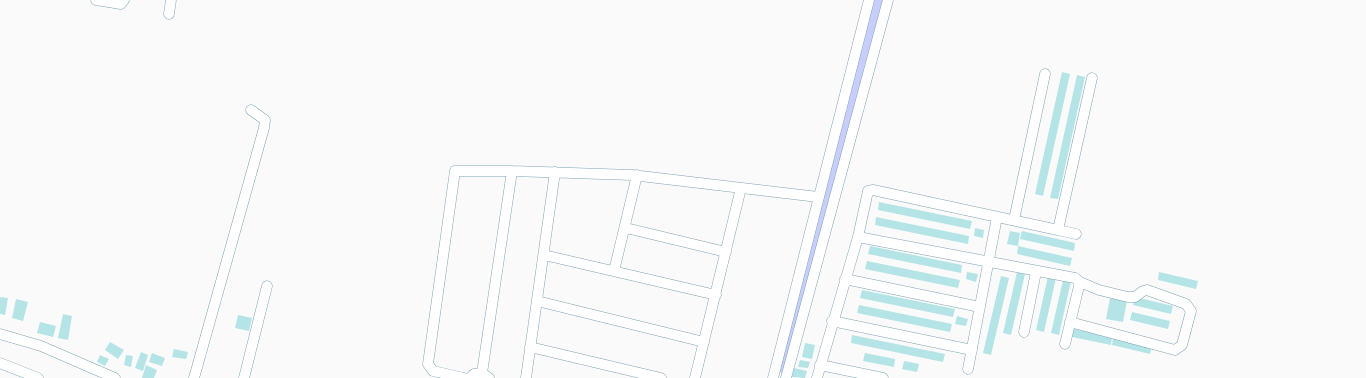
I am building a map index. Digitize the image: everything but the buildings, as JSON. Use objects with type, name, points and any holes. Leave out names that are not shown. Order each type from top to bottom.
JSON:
[{"type":"street","points":[[96,0],[120,4],[124,0]]},
{"type":"street","points":[[169,14],[171,0]]},
{"type":"street","points":[[772,378],[869,0]]},
{"type":"street","points":[[786,378],[888,0]]},
{"type":"street","points":[[1014,220],[1045,74]]},
{"type":"street","points":[[1058,230],[1092,78]]},
{"type":"street","points":[[194,378],[264,128],[265,120],[251,110]]},
{"type":"street","points":[[464,378],[434,371],[428,364],[455,172],[512,171],[637,175],[818,197]]},
{"type":"street","points":[[470,378],[474,374],[486,376],[512,171]]},
{"type":"street","points":[[526,378],[555,172]]},
{"type":"street","points":[[614,271],[626,228],[637,175]]},
{"type":"street","points":[[695,378],[742,188]]},
{"type":"street","points":[[817,378],[832,321],[858,238],[868,191],[872,190],[1076,234]]},
{"type":"street","points":[[968,370],[997,217]]},
{"type":"street","points":[[626,228],[726,252]]},
{"type":"street","points":[[858,238],[988,264],[1075,278],[1098,290],[1128,297],[1135,297],[1147,290],[1186,304],[1191,311],[1182,345],[1174,350],[1070,322]]},
{"type":"street","points":[[544,255],[716,295]]},
{"type":"street","points":[[1024,332],[1036,272]]},
{"type":"street","points":[[845,279],[980,307]]},
{"type":"street","points":[[1065,344],[1080,282]]},
{"type":"street","points":[[244,378],[267,286]]},
{"type":"street","points":[[537,301],[704,342]]},
{"type":"street","points":[[832,321],[972,350]]},
{"type":"street","points":[[0,334],[42,346],[115,378]]},
{"type":"street","points":[[530,347],[660,378]]},
{"type":"street","points":[[0,365],[38,378]]},
{"type":"street","points":[[820,365],[883,378]]},
{"type":"shaded area","points":[[878,0],[888,0],[781,378],[828,196]]},
{"type":"waterway","points":[[785,365],[878,0]]}]
